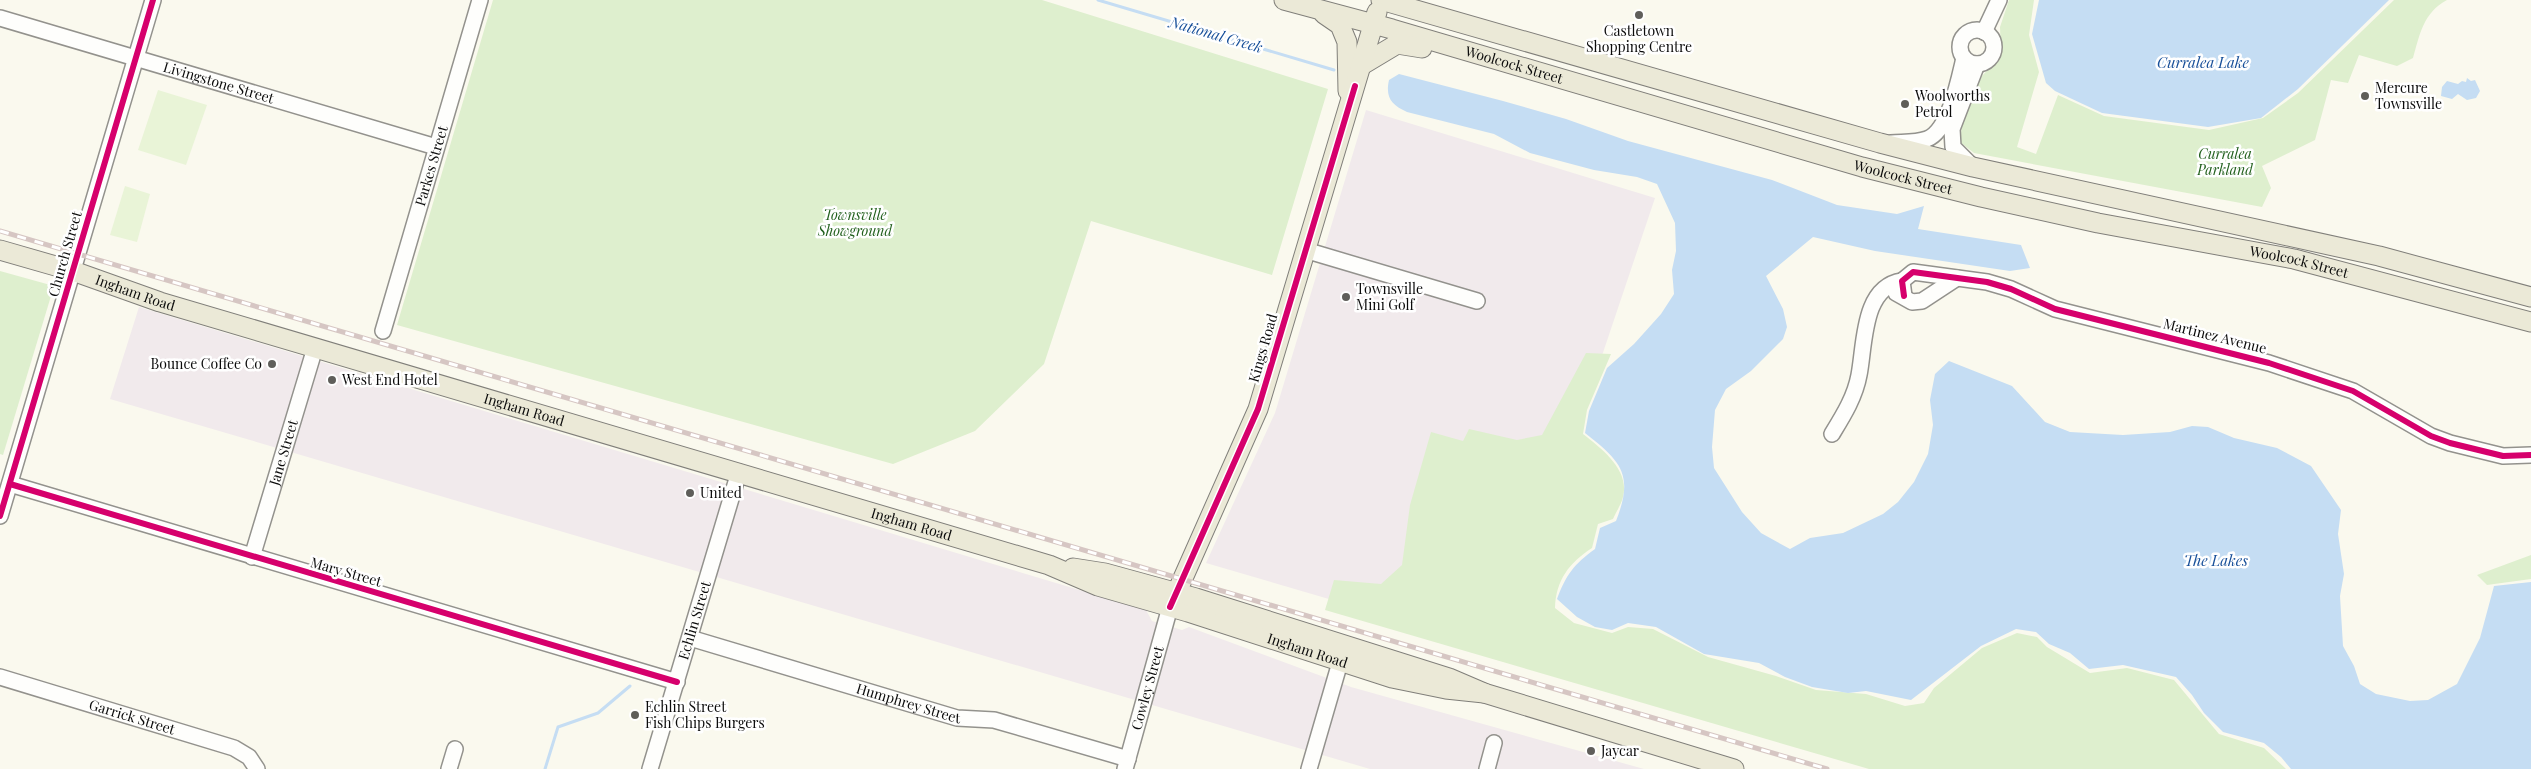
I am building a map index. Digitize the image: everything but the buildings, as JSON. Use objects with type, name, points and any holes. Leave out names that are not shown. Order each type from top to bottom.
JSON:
[{"type":"main road","name":"Woolcock Street","points":[[1284,0],[1521,66],[1754,136],[1972,195],[2098,223],[2294,260],[2531,322]]},
{"type":"main road","name":"Woolcock Street","points":[[1381,0],[1418,6],[1880,144],[1973,167],[2379,256],[2531,297]]},
{"type":"main road","name":"Kings Road","points":[[1173,600],[1258,409],[1381,0]]},
{"type":"main road","points":[[1319,10],[1340,25],[1347,42],[1347,112]]},
{"type":"main road","points":[[1362,65],[1382,51],[1403,44],[1453,57],[1521,66]]},
{"type":"main road","name":"Ingham Road","points":[[0,250],[73,271],[160,302],[740,472],[1049,565],[1105,573],[1173,600],[1342,654],[1413,683],[1484,693],[1734,769]]},
{"type":"street","name":"Church Street","points":[[0,516],[153,0]]},
{"type":"street","name":"Parkes Street","points":[[383,332],[480,0]]},
{"type":"street","points":[[1984,32],[1999,0]]},
{"type":"street","name":"Livingstone Street","points":[[0,18],[136,56],[436,147]]},
{"type":"street","points":[[1971,62],[1988,61],[1994,51],[1993,40],[1984,32],[1974,31],[1965,36],[1960,45],[1971,62],[1952,128],[1953,147],[1973,167]]},
{"type":"street","points":[[1880,144],[1918,141],[1929,138],[1936,133],[1971,62]]},
{"type":"street","points":[[1305,250],[1477,301]]},
{"type":"street","name":"Martinez Avenue","points":[[1832,434],[1852,398],[1859,375],[1862,341],[1870,311],[1882,292],[1894,282],[1903,289],[1913,272],[1987,282],[2011,289],[2055,309],[2260,360],[2353,391],[2431,436],[2450,443],[2503,456],[2531,455]]},
{"type":"street","points":[[1923,273],[1930,280],[1930,295]]},
{"type":"street","points":[[1903,289],[1918,302],[1957,278]]},
{"type":"street","name":"Jane Street","points":[[252,557],[315,348]]},
{"type":"street","name":"Echlin Street","points":[[650,769],[740,472]]},
{"type":"street","name":"Mary Street","points":[[10,484],[677,682]]},
{"type":"street","name":"Cowley Street","points":[[1126,764],[1173,600]]},
{"type":"street","name":"Humphrey Street","points":[[690,638],[957,718],[994,720],[1126,764]]},
{"type":"street","points":[[1309,769],[1342,654]]},
{"type":"street","name":"Garrick Street","points":[[0,677],[234,748],[249,758],[257,769]]},
{"type":"street","points":[[1487,769],[1494,743]]},
{"type":"street","points":[[449,769],[455,749]]},
{"type":"shaded area","points":[[1366,110],[1655,198],[1503,650],[1206,563],[1275,413]]},
{"type":"shaded area","points":[[139,307],[1146,610],[1152,621],[1182,630],[1189,627],[1351,687],[1644,769],[1370,769],[110,399]]},
{"type":"green space","name":"Townsville Showground","points":[[493,0],[1042,0],[1328,89],[1272,275],[1091,221],[1044,364],[975,431],[893,464],[397,325]]},
{"type":"green space","name":"Curralea Parkland","points":[[2009,0],[2034,0],[2029,35],[2039,72],[2017,147],[2036,154],[2058,95],[2104,116],[2209,130],[2263,118],[2298,93],[2394,0],[2447,0],[2439,5],[2428,18],[2413,58],[2397,66],[2359,55],[2348,83],[2331,80],[2315,140],[2262,166],[2271,188],[2262,207],[1974,153],[1960,142],[1963,114],[1982,76],[1999,58],[2001,52],[2000,27]]},
{"type":"green space","points":[[158,90],[207,105],[186,165],[138,150]]},
{"type":"green space","points":[[125,186],[150,194],[137,242],[110,235]]},
{"type":"green space","points":[[0,271],[54,286],[3,455],[0,454]]},
{"type":"green space","points":[[1586,353],[1611,354],[1587,410],[1583,434],[1613,461],[1622,478],[1624,487],[1622,500],[1613,519],[1598,524],[1592,548],[1570,566],[1558,589],[1555,608],[1574,623],[1612,633],[1628,627],[1653,629],[1708,657],[1776,676],[1816,690],[1866,694],[1905,706],[1924,703],[1934,688],[1982,648],[2017,633],[2037,637],[2047,647],[2090,673],[2127,668],[2174,680],[2219,734],[2264,748],[2286,769],[1869,769],[1325,610],[1334,580],[1381,584],[1402,565],[1410,505],[1431,432],[1463,441],[1469,429],[1517,440],[1542,435]]},
{"type":"green space","points":[[2531,555],[2531,579],[2487,585],[2477,575]]},
{"type":"water","name":"Curralea Lake","points":[[2039,0],[2389,0],[2298,89],[2261,118],[2208,127],[2102,113],[2055,91],[2046,83],[2032,34]]},
{"type":"water","name":"The Lakes","points":[[1399,74],[1503,101],[1566,119],[1628,141],[1772,180],[1837,205],[1897,214],[1924,206],[1918,229],[2021,245],[2030,268],[2010,271],[1875,251],[1813,237],[1766,276],[1783,309],[1787,327],[1783,339],[1751,371],[1726,389],[1715,410],[1712,447],[1714,468],[1742,512],[1761,533],[1790,549],[1810,538],[1843,533],[1883,514],[1898,502],[1914,482],[1928,454],[1933,425],[1930,400],[1935,374],[1949,361],[2012,386],[2045,422],[2070,432],[2123,435],[2170,432],[2192,426],[2208,427],[2234,438],[2277,448],[2311,466],[2341,510],[2338,534],[2344,574],[2340,596],[2343,646],[2354,666],[2360,684],[2376,694],[2410,701],[2428,700],[2457,684],[2480,638],[2494,586],[2531,582],[2531,769],[2291,769],[2281,757],[2264,743],[2223,732],[2204,713],[2192,695],[2176,677],[2123,665],[2089,669],[2070,653],[2049,644],[2036,632],[2016,629],[1981,646],[1911,700],[1866,691],[1848,693],[1812,687],[1785,677],[1759,663],[1704,654],[1656,627],[1628,623],[1612,630],[1595,627],[1577,617],[1557,599],[1572,571],[1581,560],[1595,549],[1600,528],[1616,521],[1624,492],[1624,481],[1616,461],[1585,433],[1589,411],[1607,368],[1634,344],[1661,314],[1674,294],[1672,270],[1676,251],[1675,223],[1657,184],[1637,177],[1594,170],[1530,153],[1494,134],[1407,112],[1394,104],[1388,92],[1389,80]]},
{"type":"water","points":[[2467,78],[2471,81],[2475,80],[2480,91],[2476,98],[2467,100],[2458,94],[2452,99],[2441,96],[2442,87],[2447,81],[2458,84],[2462,81],[2466,82]]},
{"type":"waterway","name":"National Creek","points":[[1098,0],[1334,70]]},
{"type":"waterway","points":[[545,769],[558,727],[598,713],[630,686]]},
{"type":"railway","points":[[0,231],[1827,769]]},
{"type":"cycle path","points":[[0,516],[153,0]]},
{"type":"cycle path","points":[[1170,607],[1258,409],[1355,86]]},
{"type":"cycle path","points":[[1904,296],[1902,281],[1913,272],[1987,282],[2011,289],[2055,309],[2269,363],[2353,391],[2431,436],[2450,443],[2503,456],[2531,455]]},
{"type":"cycle path","points":[[10,484],[677,682]]},
{"type":"place","name":"Castletown Shopping Centre","points":[[1639,15]]},
{"type":"place","name":"Mercure Townsville","points":[[2365,96]]},
{"type":"place","name":"Woolworths Petrol","points":[[1905,104]]},
{"type":"place","name":"Townsville Mini Golf","points":[[1346,297]]},
{"type":"place","name":"Bounce Coffee Co","points":[[272,364]]},
{"type":"place","name":"West End Hotel","points":[[332,380]]},
{"type":"place","name":"United","points":[[690,493]]},
{"type":"place","name":"Echlin Street Fish Chips Burgers","points":[[635,715]]},
{"type":"place","name":"Jaycar","points":[[1591,751]]}]
